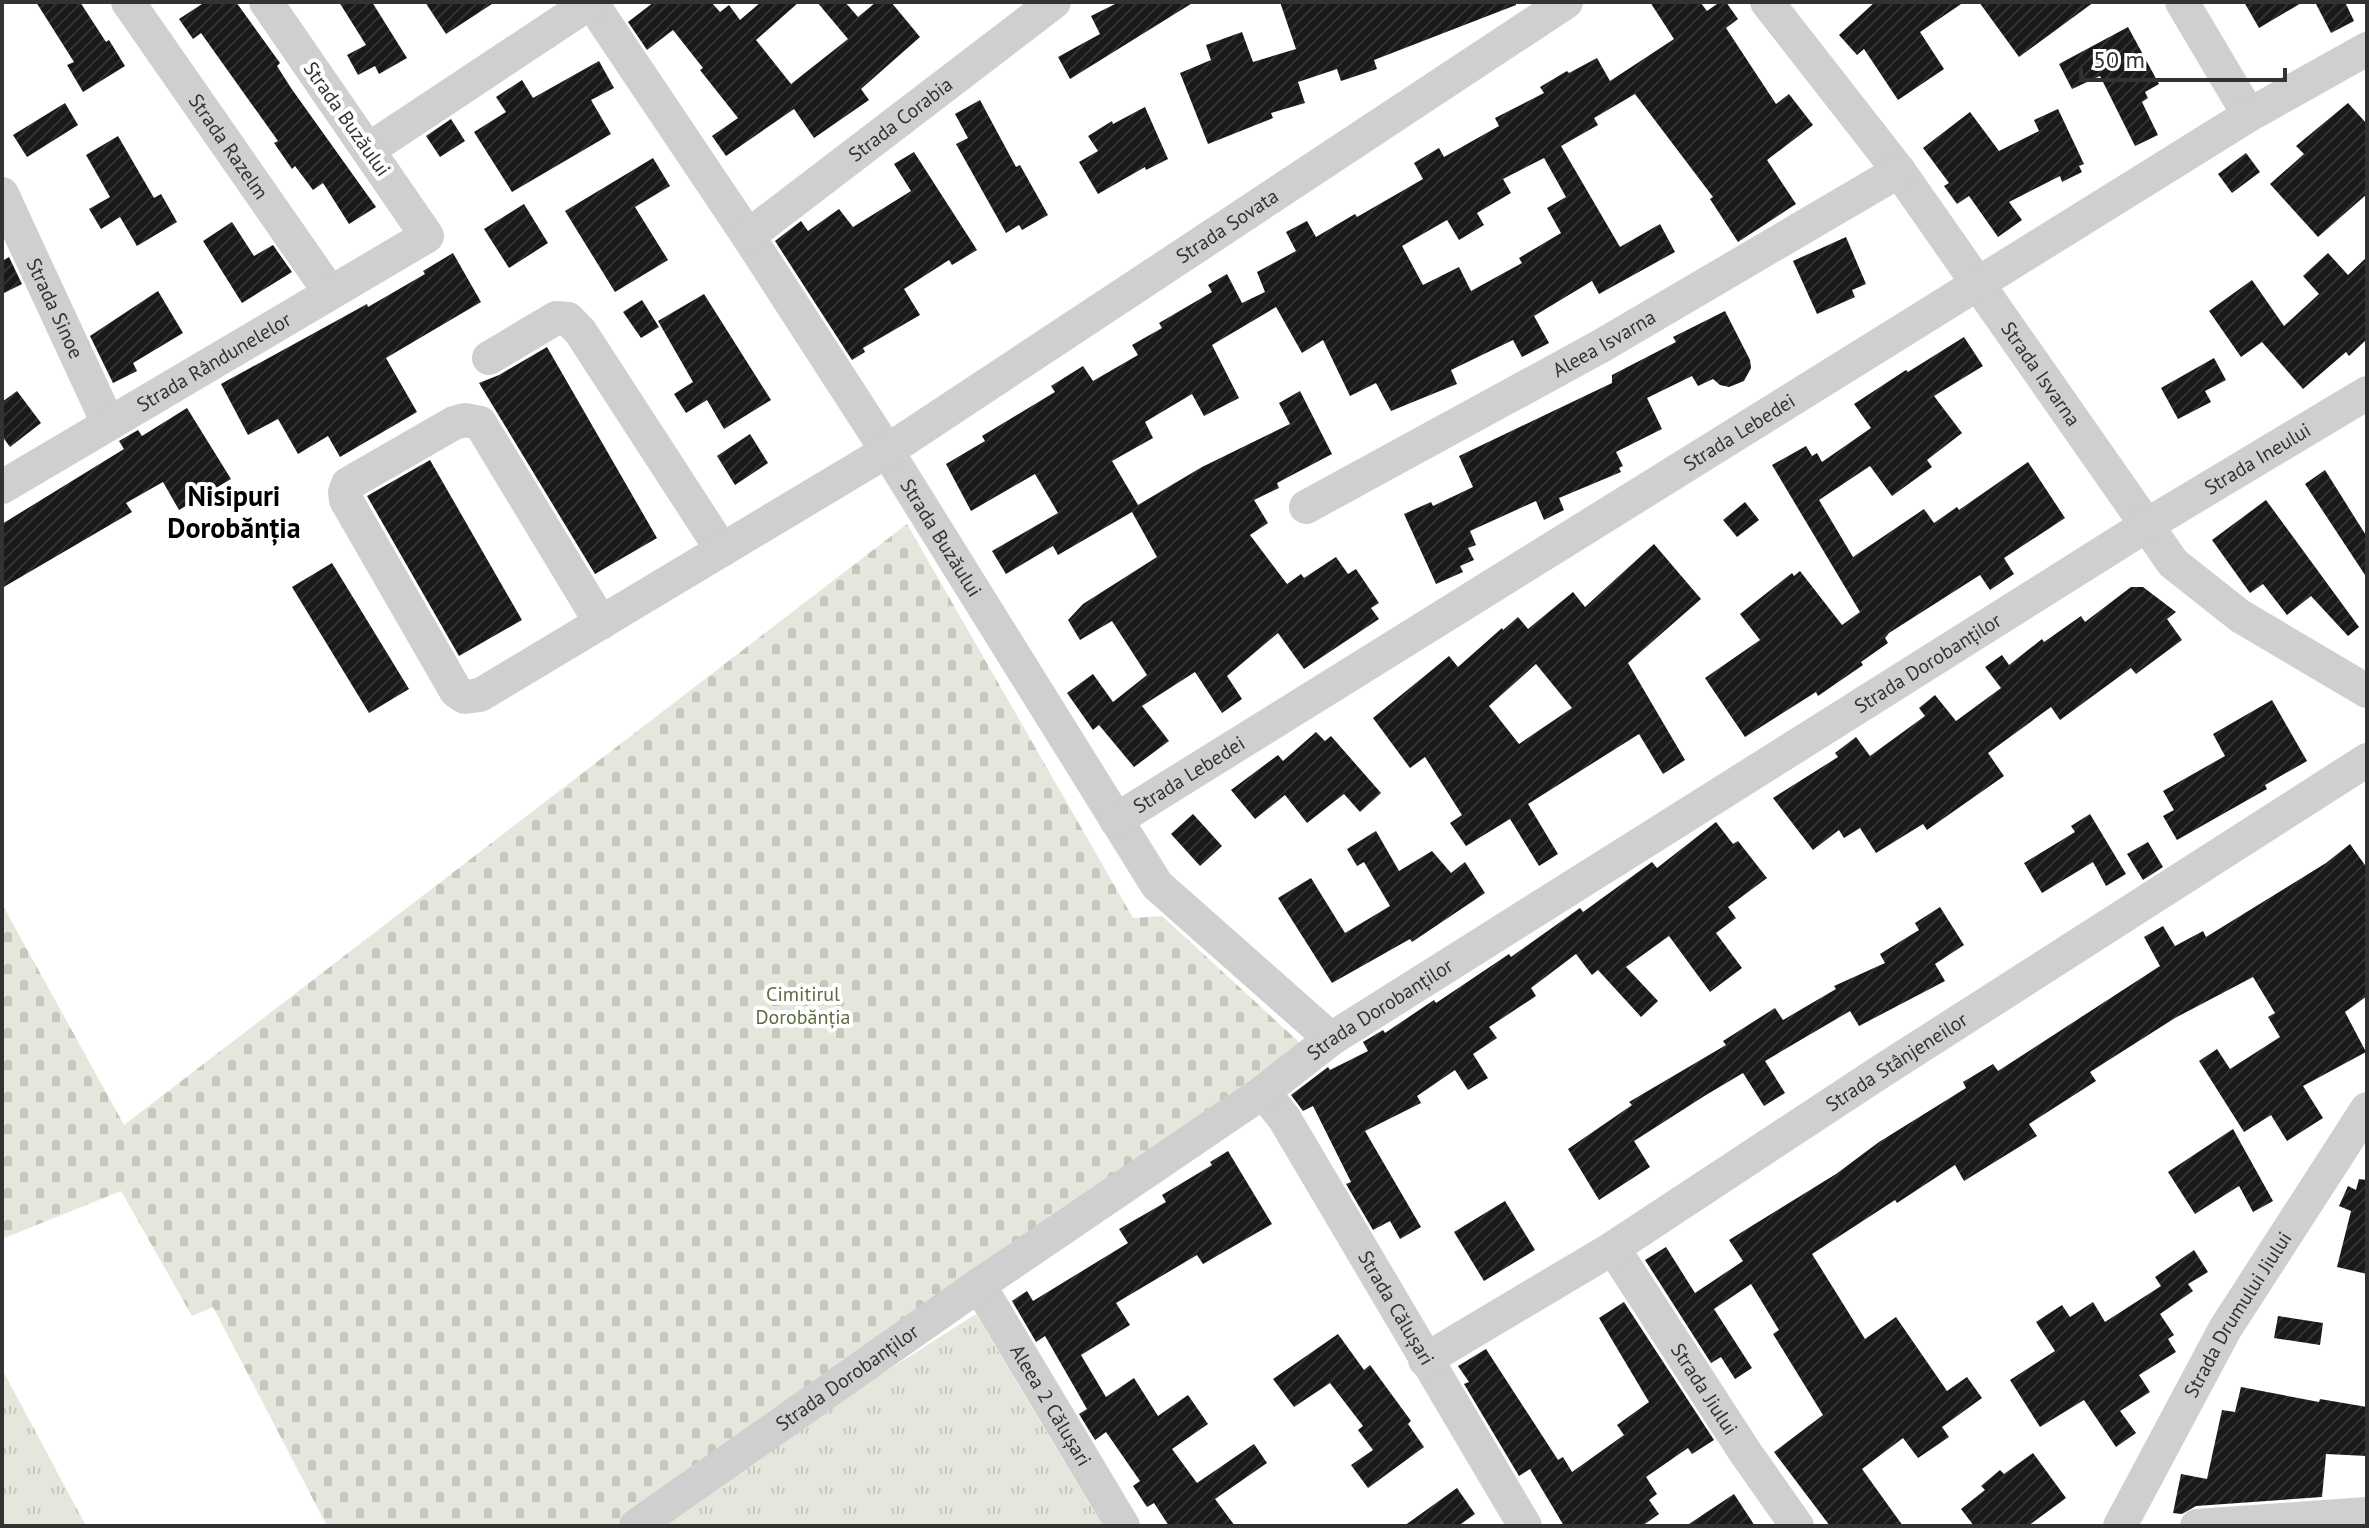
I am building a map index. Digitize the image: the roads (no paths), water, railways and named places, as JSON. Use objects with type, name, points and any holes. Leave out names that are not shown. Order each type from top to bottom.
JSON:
[{"type":"street","name":"Strada Razelm","points":[[128,2],[329,291]]},
{"type":"street","name":"Strada Buzăului","points":[[266,2],[427,236]]},
{"type":"street","name":"Strada Buzăului","points":[[591,2],[887,451],[1157,885],[1331,1039]]},
{"type":"street","points":[[368,150],[591,2]]},
{"type":"street","name":"Strada Corabia","points":[[748,236],[1054,2]]},
{"type":"street","name":"Strada Sovata","points":[[601,623],[480,423],[465,420],[454,423],[348,484],[346,500],[456,691],[465,697],[480,695],[601,623],[887,451],[1566,2]]},
{"type":"street","name":"Strada Isvarna","points":[[1767,2],[1899,171],[2173,563],[2240,616],[2367,691]]},
{"type":"street","points":[[2182,2],[2249,115]]},
{"type":"street","name":"Strada Lebedei","points":[[1116,820],[2249,115],[2367,49]]},
{"type":"street","name":"Aleea Isvarna","points":[[1306,507],[1601,346],[1899,171]]},
{"type":"street","name":"Strada Sinoe","points":[[2,194],[108,423]]},
{"type":"street","name":"Strada Rândunelelor","points":[[2,487],[329,291],[427,236]]},
{"type":"street","points":[[489,358],[556,318],[568,319],[580,331],[722,550]]},
{"type":"street","name":"Strada Ineului","points":[[2147,525],[2367,393]]},
{"type":"street","name":"Strada Dorobanților","points":[[636,1526],[979,1285],[1263,1092],[1331,1039],[2147,525]]},
{"type":"street","name":"Strada Stânjeneilor","points":[[1425,1360],[1613,1248],[1877,1074],[2367,760]]},
{"type":"street","name":"Strada Călușari","points":[[1263,1092],[1284,1118],[1525,1526]]},
{"type":"street","name":"Strada Drumului Jiului","points":[[2120,1526],[2225,1329],[2367,1109]]},
{"type":"street","name":"Strada Jiului","points":[[1613,1248],[1745,1452],[1797,1526]]},
{"type":"street","name":"Aleea 2 Călușari","points":[[979,1285],[1123,1526]]},
{"type":"street","points":[[2197,1526],[2367,1514]]},
{"type":"district","name":"Nisipuri Dorobănția","points":[[234,512]]},
{"type":"park label","name":"Cimitirul Dorobănția","points":[[803,1006]]}]
